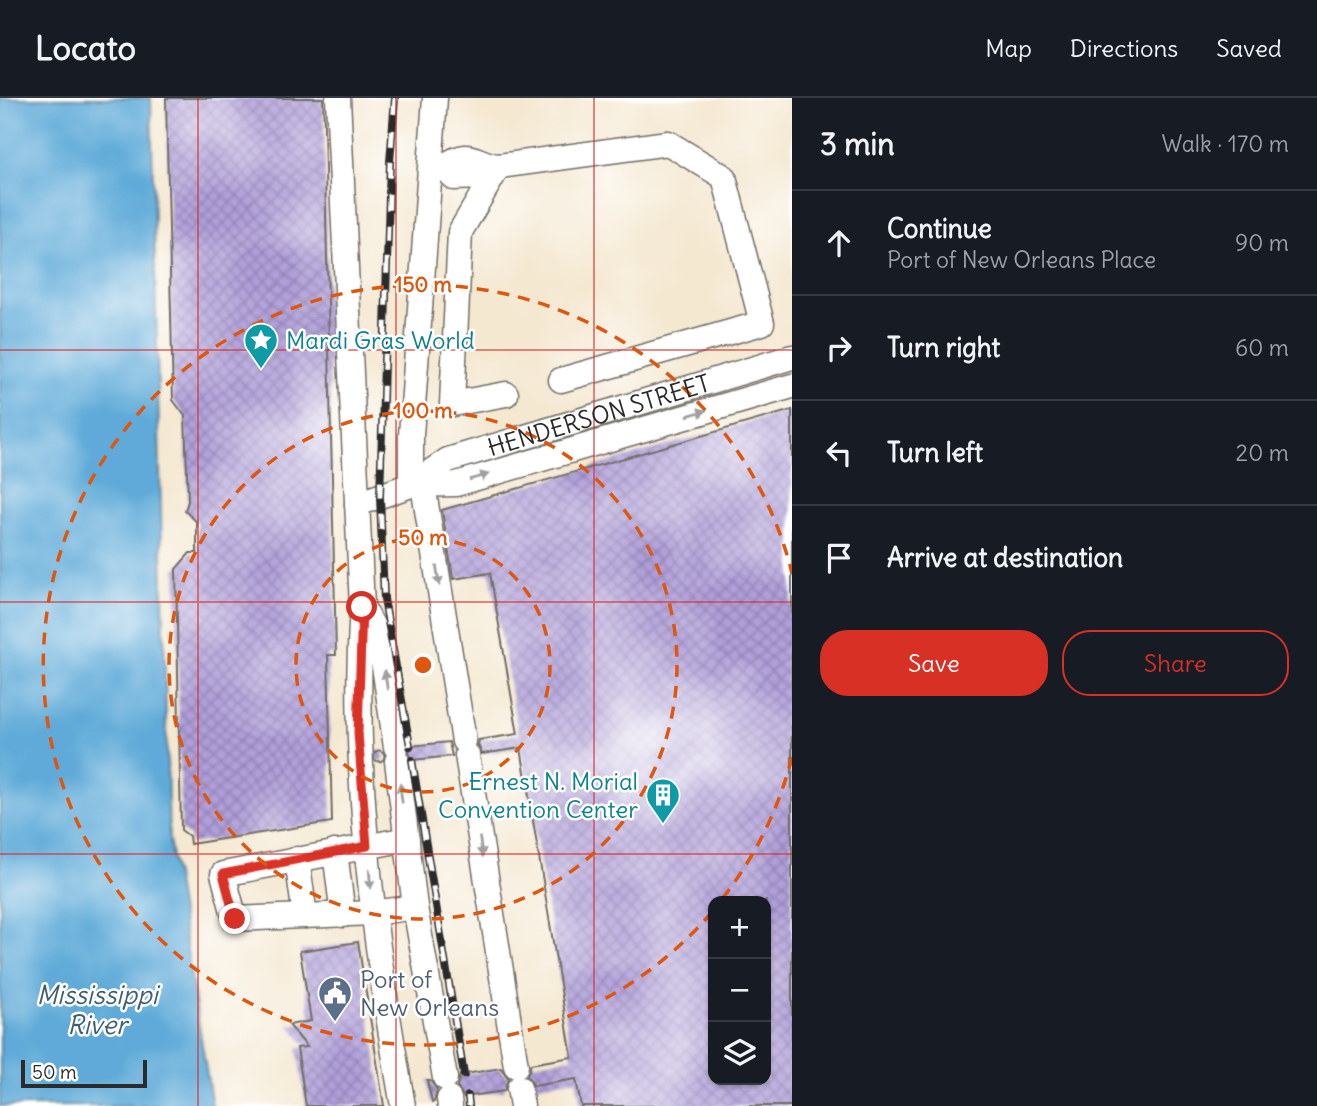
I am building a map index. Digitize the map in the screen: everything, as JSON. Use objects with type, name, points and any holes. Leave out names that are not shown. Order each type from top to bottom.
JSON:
[{"type":"street","points":[[338,98],[362,607],[358,733],[373,913],[403,1106]]},
{"type":"street","points":[[435,98],[438,165],[411,435],[417,485],[466,748],[519,1087]]},
{"type":"street","points":[[438,165],[454,178],[481,177],[494,166],[668,143],[724,177],[762,323],[561,380]]},
{"type":"street","points":[[494,166],[460,232],[452,404],[506,394]]},
{"type":"street","name":"HENDERSON STREET","points":[[417,485],[448,460],[792,357]]},
{"type":"street","name":"HENDERSON STREET","points":[[357,504],[417,485],[456,484],[792,386]]},
{"type":"street","points":[[556,429],[564,452]]},
{"type":"street","points":[[362,607],[380,639],[415,907],[448,1094]]},
{"type":"street","points":[[407,839],[223,874],[235,919],[343,915],[415,907]]},
{"type":"street","points":[[335,852],[343,915]]},
{"type":"street","points":[[298,859],[305,916]]},
{"type":"water","name":"Mississippi River","points":[[0,98],[151,98],[169,838],[212,1106],[0,1106]]},
{"type":"building","points":[[166,98],[323,98],[324,126],[336,655],[328,655],[332,822],[190,844],[189,836],[181,830],[176,569],[190,553],[197,553],[197,522],[185,511],[188,501],[185,416],[173,400]]},
{"type":"building","name":"Ernest N. Morial Convention Center","points":[[792,410],[792,1106],[581,1106],[576,1079],[534,1086],[527,1076],[531,1064],[572,1057],[521,748],[482,754],[478,745],[479,740],[518,734],[490,573],[453,579],[442,510]]},
{"type":"building","points":[[449,742],[452,756],[412,760],[409,753],[411,746]]},
{"type":"building","points":[[379,751],[383,752],[383,760],[379,761],[375,760],[374,756],[375,752]]},
{"type":"building","name":"Port of New Orleans","points":[[358,942],[384,1106],[306,1106],[297,1048],[307,1047],[289,1025],[311,1021],[300,951]]},
{"type":"building","points":[[501,1068],[508,1078],[504,1091],[464,1097],[457,1087],[460,1075]]},
{"type":"building","points":[[427,1080],[430,1080],[437,1090],[434,1102],[432,1102]]},
{"type":"railway","points":[[395,98],[390,162],[380,497],[384,599],[410,746]]},
{"type":"railway","points":[[412,760],[464,1075]]},
{"type":"railway","points":[[468,1096],[469,1106]]},
{"type":"place","name":"Mardi Gras World","points":[[261,370]]},
{"type":"place","name":"Ernest N. Morial Convention Center","points":[[663,825]]},
{"type":"place","name":"Port of New Orleans","points":[[335,1023]]},
{"type":"route","points":[[235,919],[223,874],[367,846],[358,733],[362,607]]}]
